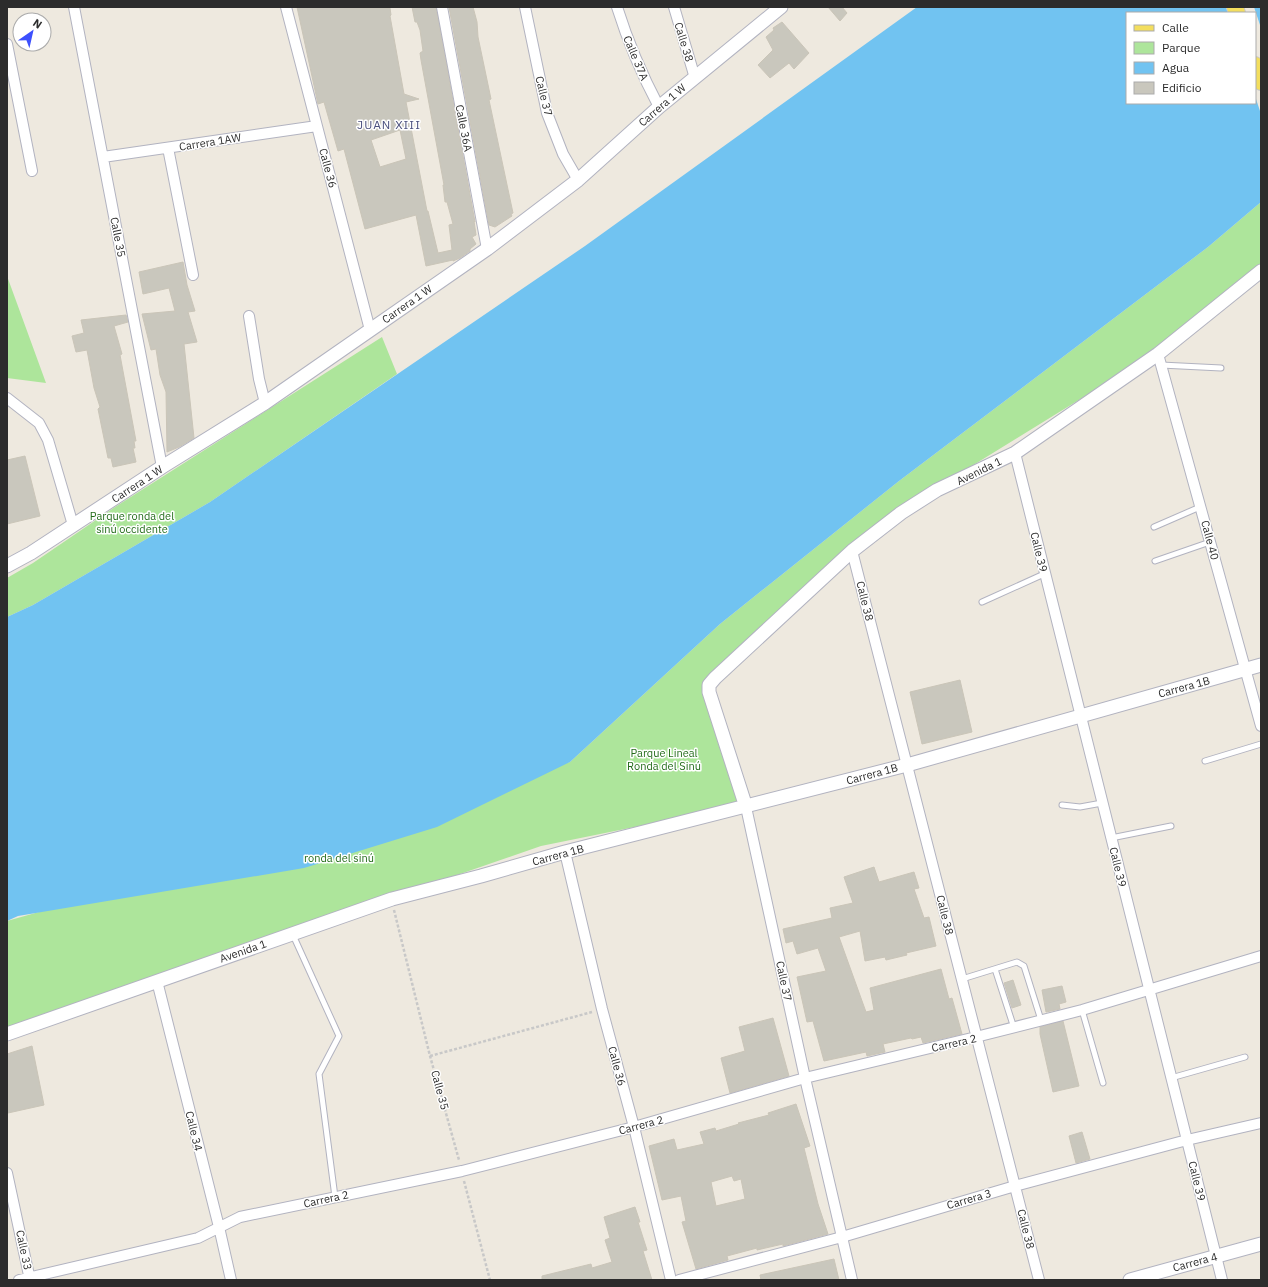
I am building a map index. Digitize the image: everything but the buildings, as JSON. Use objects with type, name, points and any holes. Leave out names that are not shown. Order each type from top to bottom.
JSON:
[{"type":"main road","points":[[1256,68],[1261,82]]},
{"type":"street","name":"Calle 36","points":[[286,7],[370,330]]},
{"type":"street","name":"Calle 36A","points":[[442,7],[487,249]]},
{"type":"street","name":"Calle 37","points":[[524,7],[547,113],[563,154],[578,180]]},
{"type":"street","name":"Calle 37A","points":[[617,7],[627,38],[646,82],[659,107]]},
{"type":"street","name":"Calle 38","points":[[674,7],[695,78]]},
{"type":"street","name":"Carrera 1 W","points":[[7,566],[31,553],[162,467],[265,403],[487,249],[578,180],[659,107],[781,7]]},
{"type":"street","name":"Calle 35","points":[[77,8],[103,157],[162,467]]},
{"type":"street","points":[[7,44],[32,171]]},
{"type":"street","name":"Carrera 1AW","points":[[103,157],[317,126]]},
{"type":"street","points":[[168,148],[193,275]]},
{"type":"street","name":"Avenida 1","points":[[709,685],[714,678],[852,551],[901,513],[937,490],[1015,453],[1160,360],[1261,271]]},
{"type":"street","points":[[249,316],[259,379],[265,403]]},
{"type":"street","name":"Calle 40","points":[[1160,360],[1261,726]]},
{"type":"street","points":[[7,398],[39,423],[48,440],[73,525]]},
{"type":"street","name":"Calle 39","points":[[1015,453],[1044,574],[1222,1280]]},
{"type":"street","name":"Calle 38","points":[[852,551],[1039,1280]]},
{"type":"street","name":"Carrera 1B","points":[[481,876],[565,852],[907,765],[1080,715],[1261,666]]},
{"type":"street","name":"Calle 37","points":[[709,685],[709,692],[746,806],[805,1078],[852,1280]]},
{"type":"street","name":"Calle 36","points":[[565,852],[602,1009],[634,1127],[671,1280]]},
{"type":"street","name":"Avenida 1","points":[[7,1034],[392,899],[481,876]]},
{"type":"street","name":"Carrera 2","points":[[19,1280],[30,1279],[198,1238],[240,1217],[462,1171],[634,1127],[805,1078],[1014,1028],[1082,1010],[1261,956]]},
{"type":"street","name":"Calle 34","points":[[157,981],[231,1280]]},
{"type":"street","name":"Carrera 3","points":[[679,1280],[842,1237],[1014,1186],[1187,1140],[1261,1123]]},
{"type":"street","name":"Calle 33","points":[[7,1173],[30,1279]]},
{"type":"street","name":"Carrera 4","points":[[1130,1280],[1261,1244]]},
{"type":"lane","points":[[1160,360],[1221,368]]},
{"type":"lane","points":[[1154,527],[1200,507]]},
{"type":"lane","points":[[1155,561],[1210,542]]},
{"type":"lane","points":[[982,602],[1044,574]]},
{"type":"lane","points":[[1205,761],[1261,744]]},
{"type":"lane","points":[[1062,805],[1080,807],[1102,803]]},
{"type":"lane","points":[[1111,838],[1171,826]]},
{"type":"lane","points":[[293,934],[339,1036],[319,1074],[336,1197]]},
{"type":"lane","points":[[962,979],[1017,962],[1024,966],[1041,1020]]},
{"type":"lane","points":[[995,969],[1014,1028]]},
{"type":"lane","points":[[1082,1010],[1103,1083]]},
{"type":"lane","points":[[1171,1078],[1245,1057]]},
{"type":"path","name":"Calle 35","points":[[392,899],[430,1056],[490,1280]]},
{"type":"path","points":[[430,1056],[602,1009]]},
{"type":"green space","name":"Parque Lineal Ronda del Sinú","points":[[1261,202],[1261,263],[1155,353],[915,501],[707,682],[743,805],[541,846],[156,979],[7,1033],[7,921],[570,762],[720,624],[899,481],[1208,247]]},
{"type":"green space","points":[[7,276],[46,383],[7,378]]},
{"type":"green space","name":"Parque ronda del sinú occidente","points":[[382,337],[397,374],[210,502],[33,605],[7,617],[7,578],[33,563],[115,507]]},
{"type":"water","points":[[917,7],[1261,7],[1261,202],[1208,247],[899,481],[720,624],[570,762],[437,827],[304,868],[18,916],[7,921],[7,617],[33,605],[210,502],[585,246]]},
{"type":"pier","points":[[1226,7],[1254,7],[1256,12],[1228,12]]},
{"type":"pier","points":[[1256,13],[1261,28],[1261,114],[1256,99]]},
{"type":"district","name":"JUAN XIII","points":[[389,125]]},
{"type":"park label","name":"ronda del sinú","points":[[339,858]]}]
